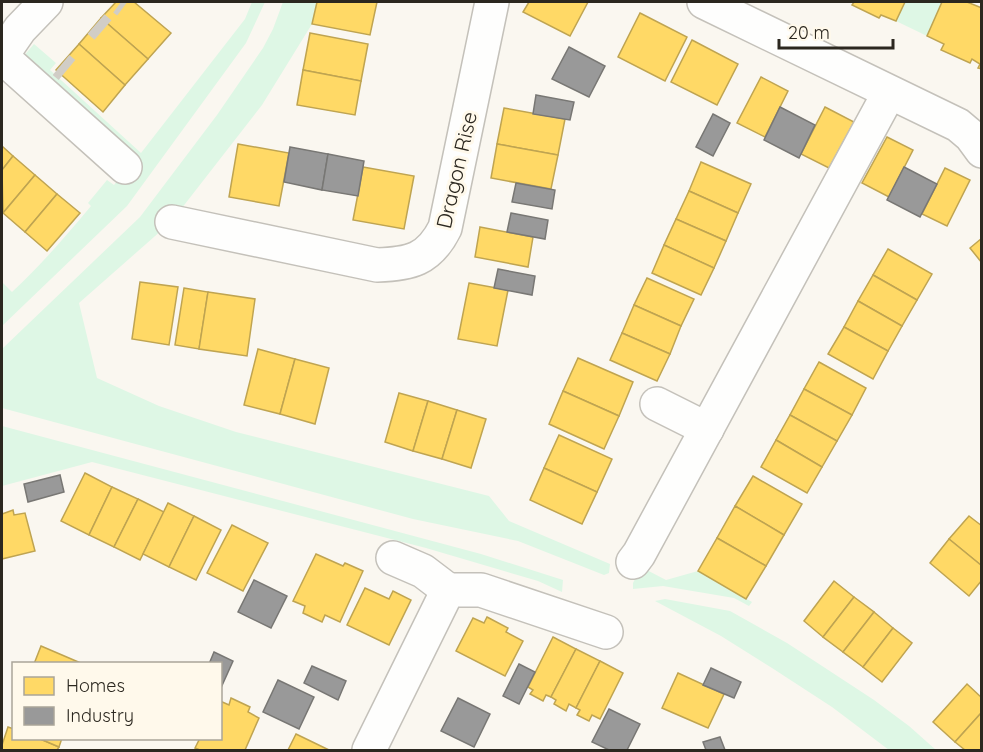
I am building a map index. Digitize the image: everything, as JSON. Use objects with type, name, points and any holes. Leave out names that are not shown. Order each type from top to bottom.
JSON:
[{"type":"street","points":[[46,2],[6,39],[125,167]]},
{"type":"street","name":"Dragon Rise","points":[[172,222],[377,265],[411,262],[429,252],[445,228],[492,2]]},
{"type":"street","points":[[704,2],[958,125],[971,136],[981,151]]},
{"type":"street","points":[[633,562],[889,93]]},
{"type":"street","points":[[657,404],[707,429]]},
{"type":"street","points":[[393,558],[423,571],[448,590],[480,590],[606,632]]},
{"type":"street","points":[[369,750],[448,590]]},
{"type":"green space","points":[[252,2],[265,2],[246,43],[127,206],[2,326],[2,282],[12,292],[82,217],[91,206],[88,203],[107,180],[114,185],[137,156],[22,58],[34,44],[56,63],[50,70],[141,153],[245,19]]},
{"type":"green space","points":[[283,2],[317,2],[312,24],[262,105],[171,222],[79,303],[97,378],[159,406],[236,432],[489,496],[509,521],[610,564],[609,573],[604,575],[518,541],[413,519],[2,408],[2,349],[140,217],[217,115],[263,48]]},
{"type":"green space","points":[[905,2],[942,2],[927,36],[896,21]]},
{"type":"green space","points":[[2,426],[481,554],[563,580],[562,592],[538,581],[426,548],[92,462],[2,486]]},
{"type":"green space","points":[[641,567],[666,580],[698,571],[752,602],[749,606],[734,598],[663,586],[633,589],[633,583]]},
{"type":"green space","points":[[665,599],[730,611],[787,643],[874,700],[936,750],[889,750],[832,707],[772,668],[721,636],[655,601]]},
{"type":"building: Homes","points":[[116,2],[134,2],[171,33],[148,59],[101,18]]},
{"type":"building: Homes","points":[[317,2],[377,2],[370,35],[312,24]]},
{"type":"building: Homes","points":[[529,2],[588,2],[570,36],[523,12]]},
{"type":"building: Homes","points":[[854,2],[905,2],[896,21],[881,15],[879,18],[852,5]]},
{"type":"building: Homes","points":[[942,2],[967,2],[982,8],[982,69],[978,68],[980,64],[972,59],[970,63],[941,50],[944,44],[927,36]]},
{"type":"building: Homes","points":[[640,13],[687,37],[665,81],[618,57]]},
{"type":"building: Homes","points":[[101,18],[148,59],[125,85],[79,44]]},
{"type":"building: Homes","points":[[310,33],[368,44],[361,81],[303,70]]},
{"type":"building: Homes","points":[[692,40],[738,64],[717,105],[671,82]]},
{"type":"building: Homes","points":[[79,44],[125,85],[103,112],[56,70]]},
{"type":"building: Homes","points":[[303,70],[361,81],[355,115],[297,105]]},
{"type":"building: Homes","points":[[761,77],[788,91],[765,137],[737,123]]},
{"type":"building: Homes","points":[[825,107],[854,122],[829,168],[801,154]]},
{"type":"building: Homes","points":[[504,108],[565,119],[558,155],[497,144]]},
{"type":"building: Homes","points":[[887,137],[913,150],[889,197],[862,183]]},
{"type":"building: Homes","points":[[238,144],[289,153],[279,206],[229,197]]},
{"type":"building: Homes","points":[[497,144],[558,155],[551,189],[491,178]]},
{"type":"building: Homes","points":[[2,146],[13,156],[2,170]]},
{"type":"building: Homes","points":[[13,156],[35,175],[3,213],[2,170]]},
{"type":"building: Homes","points":[[701,162],[751,184],[738,213],[689,191]]},
{"type":"building: Homes","points":[[363,167],[414,176],[404,229],[353,220]]},
{"type":"building: Homes","points":[[945,168],[970,180],[947,226],[922,214]]},
{"type":"building: Homes","points":[[35,175],[57,194],[25,232],[3,213]]},
{"type":"building: Homes","points":[[689,191],[738,213],[726,241],[676,219]]},
{"type":"building: Homes","points":[[57,194],[80,213],[47,251],[25,232]]},
{"type":"building: Homes","points":[[676,219],[726,241],[714,268],[664,245]]},
{"type":"building: Homes","points":[[480,227],[533,237],[528,267],[475,257]]},
{"type":"building: Homes","points":[[982,238],[982,263],[970,248]]},
{"type":"building: Homes","points":[[664,245],[714,268],[701,295],[652,273]]},
{"type":"building: Homes","points":[[888,249],[932,274],[917,300],[873,275]]},
{"type":"building: Homes","points":[[873,275],[917,300],[902,326],[858,301]]},
{"type":"building: Homes","points":[[647,278],[694,299],[681,326],[634,305]]},
{"type":"building: Homes","points":[[140,282],[178,287],[169,345],[132,339]]},
{"type":"building: Homes","points":[[469,283],[508,290],[497,346],[458,339]]},
{"type":"building: Homes","points":[[184,288],[208,292],[199,349],[175,345]]},
{"type":"building: Homes","points":[[208,292],[255,299],[247,356],[199,349]]},
{"type":"building: Homes","points":[[858,301],[902,326],[888,351],[844,327]]},
{"type":"building: Homes","points":[[634,305],[681,326],[670,354],[622,333]]},
{"type":"building: Homes","points":[[844,327],[888,351],[873,379],[828,354]]},
{"type":"building: Homes","points":[[622,333],[670,354],[657,381],[610,360]]},
{"type":"building: Homes","points":[[258,349],[295,359],[280,414],[244,405]]},
{"type":"building: Homes","points":[[578,358],[633,382],[619,416],[563,391]]},
{"type":"building: Homes","points":[[295,359],[329,368],[315,424],[280,414]]},
{"type":"building: Homes","points":[[819,362],[866,388],[852,415],[804,389]]},
{"type":"building: Homes","points":[[804,389],[852,415],[837,441],[790,415]]},
{"type":"building: Homes","points":[[563,391],[619,416],[604,449],[549,424]]},
{"type":"building: Homes","points":[[399,393],[428,401],[413,451],[385,442]]},
{"type":"building: Homes","points":[[428,401],[457,410],[442,459],[413,451]]},
{"type":"building: Homes","points":[[457,410],[486,419],[471,468],[442,459]]},
{"type":"building: Homes","points":[[790,415],[837,441],[822,467],[776,440]]},
{"type":"building: Homes","points":[[559,435],[612,459],[597,492],[544,468]]},
{"type":"building: Homes","points":[[776,440],[822,467],[807,493],[761,467]]},
{"type":"building: Homes","points":[[544,468],[597,492],[582,524],[530,500]]},
{"type":"building: Homes","points":[[85,473],[112,487],[89,535],[61,521]]},
{"type":"building: Homes","points":[[753,476],[802,504],[784,535],[735,506]]},
{"type":"building: Homes","points":[[112,487],[138,499],[114,547],[89,535]]},
{"type":"building: Homes","points":[[138,499],[164,512],[140,560],[114,547]]},
{"type":"building: Homes","points":[[168,503],[194,516],[169,567],[143,554]]},
{"type":"building: Homes","points":[[735,506],[784,535],[766,566],[717,538]]},
{"type":"building: Homes","points":[[13,510],[14,515],[25,513],[35,551],[2,559],[2,514]]},
{"type":"building: Homes","points":[[194,516],[221,530],[196,580],[169,567]]},
{"type":"building: Homes","points":[[969,516],[982,526],[982,566],[949,539]]},
{"type":"building: Homes","points":[[232,525],[268,543],[243,591],[207,573]]},
{"type":"building: Homes","points":[[717,538],[766,566],[746,599],[698,571]]},
{"type":"building: Homes","points":[[949,539],[982,566],[982,580],[969,596],[930,563]]},
{"type":"building: Homes","points":[[316,554],[343,566],[345,563],[363,571],[340,622],[325,615],[322,622],[303,613],[305,606],[293,601]]},
{"type":"building: Homes","points":[[834,581],[854,597],[823,637],[804,621]]},
{"type":"building: Homes","points":[[365,588],[389,599],[393,591],[411,600],[389,645],[347,625]]},
{"type":"building: Homes","points":[[854,597],[874,612],[843,652],[823,637]]},
{"type":"building: Homes","points":[[874,612],[893,628],[863,667],[843,652]]},
{"type":"building: Homes","points":[[487,617],[508,628],[506,632],[523,641],[505,676],[456,651],[473,618],[484,623]]},
{"type":"building: Homes","points":[[893,628],[912,643],[882,682],[863,667]]},
{"type":"building: Homes","points":[[553,637],[576,649],[551,697],[546,695],[543,701],[530,694],[533,690],[528,687]]},
{"type":"building: Homes","points":[[41,646],[78,662],[35,662]]},
{"type":"building: Homes","points":[[576,649],[600,661],[576,708],[569,704],[566,711],[554,704],[556,700],[551,697]]},
{"type":"building: Homes","points":[[600,661],[623,673],[600,719],[592,715],[589,721],[577,715],[580,710],[576,708]]},
{"type":"building: Homes","points":[[678,673],[724,694],[708,728],[662,708]]},
{"type":"building: Homes","points":[[967,684],[982,698],[982,712],[955,742],[933,722]]},
{"type":"building: Homes","points":[[231,698],[250,707],[248,712],[259,718],[245,750],[195,748],[199,740],[222,740],[222,702],[229,705]]},
{"type":"building: Homes","points":[[982,712],[982,750],[965,750],[955,742]]},
{"type":"building: Homes","points":[[8,727],[12,728],[12,740],[43,740],[59,747],[57,750],[2,750]]},
{"type":"building: Homes","points":[[296,734],[329,750],[288,750]]},
{"type":"building: Homes","points":[[43,740],[61,740],[59,747]]},
{"type":"building: Industry","points":[[569,47],[605,66],[589,97],[552,79]]},
{"type":"building: Industry","points":[[536,95],[574,102],[570,120],[533,114]]},
{"type":"building: Industry","points":[[780,107],[815,125],[799,158],[764,140]]},
{"type":"building: Industry","points":[[713,114],[730,123],[713,156],[696,147]]},
{"type":"building: Industry","points":[[290,147],[328,154],[322,190],[284,182]]},
{"type":"building: Industry","points":[[328,154],[364,161],[358,196],[322,190]]},
{"type":"building: Industry","points":[[904,167],[937,184],[920,217],[887,200]]},
{"type":"building: Industry","points":[[516,183],[555,190],[552,209],[512,202]]},
{"type":"building: Industry","points":[[511,213],[548,220],[545,239],[507,232]]},
{"type":"building: Industry","points":[[498,269],[535,276],[532,295],[494,288]]},
{"type":"building: Industry","points":[[60,475],[64,492],[28,502],[24,484]]},
{"type":"building: Industry","points":[[254,580],[287,596],[271,628],[238,612]]},
{"type":"building: Industry","points":[[214,652],[233,661],[222,686],[222,662],[210,662]]},
{"type":"building: Industry","points":[[519,664],[535,672],[519,704],[503,696]]},
{"type":"building: Industry","points":[[312,666],[346,681],[338,700],[304,683]]},
{"type":"building: Industry","points":[[711,668],[741,682],[734,698],[703,685]]},
{"type":"building: Industry","points":[[278,680],[314,697],[299,729],[263,712]]},
{"type":"building: Industry","points":[[458,698],[490,714],[474,747],[441,731]]},
{"type":"building: Industry","points":[[609,709],[640,724],[627,750],[609,750],[592,742]]},
{"type":"building: Industry","points":[[720,737],[725,750],[706,750],[703,742]]},
{"type":"tunnel","points":[[121,2],[125,5]]},
{"type":"tunnel","points":[[96,24],[103,30]]},
{"type":"tunnel","points":[[61,65],[67,70]]}]
